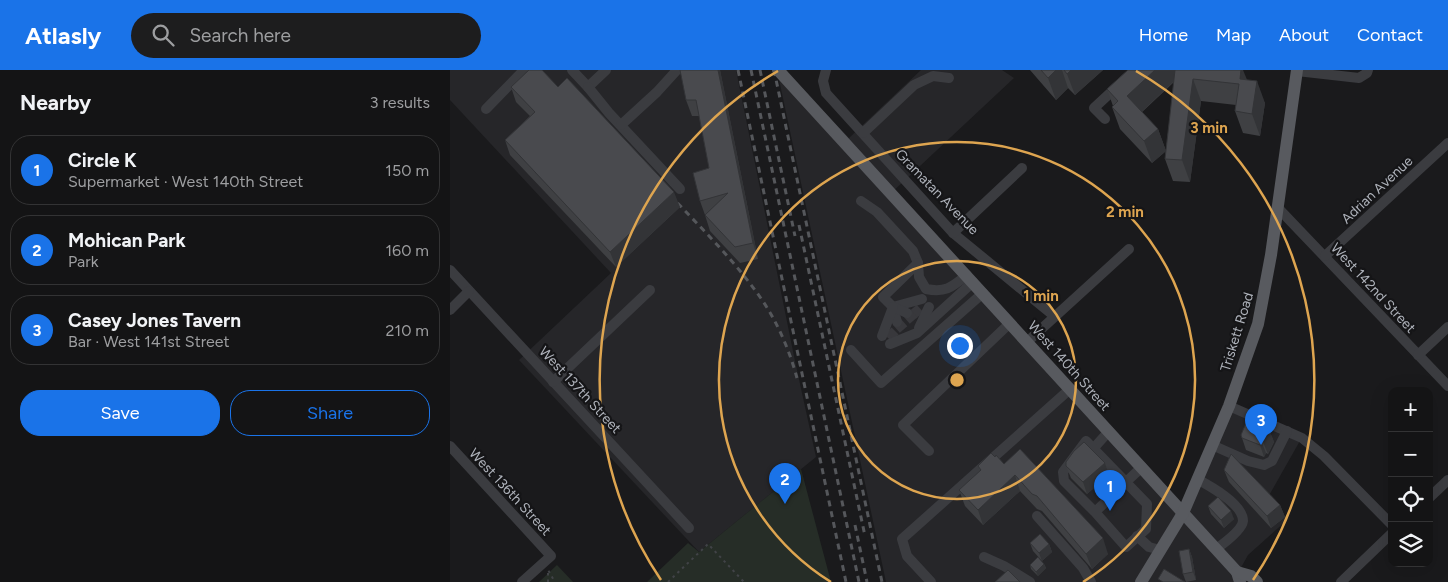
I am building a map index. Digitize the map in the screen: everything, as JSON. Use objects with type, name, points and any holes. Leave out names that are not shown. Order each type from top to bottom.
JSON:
[{"type":"main road","name":"West 140th Street","points":[[778,70],[1216,549],[1236,579],[1251,576],[1257,582]]},
{"type":"main road","name":"Triskett Road","points":[[1141,582],[1183,513],[1228,406],[1258,324],[1272,256],[1297,71]]},
{"type":"street","points":[[486,109],[524,70]]},
{"type":"street","points":[[572,70],[680,189]]},
{"type":"street","points":[[588,87],[606,70]]},
{"type":"street","points":[[621,125],[657,92],[677,70]]},
{"type":"street","name":"Gramatan Avenue","points":[[826,70],[823,81],[826,92],[953,233],[1054,316]]},
{"type":"street","points":[[1106,119],[1094,108],[1135,70]]},
{"type":"street","points":[[1297,71],[1359,78],[1367,73],[1368,70]]},
{"type":"street","points":[[863,133],[914,85],[933,76],[949,78]]},
{"type":"street","name":"Adrian Avenue","points":[[1325,256],[1448,143]]},
{"type":"street","points":[[953,233],[1022,168]]},
{"type":"street","points":[[862,201],[877,212],[914,251],[918,263],[919,277],[926,289],[935,291],[948,289],[970,279]]},
{"type":"street","name":"West 142nd Street","points":[[1279,209],[1448,386]]},
{"type":"street","points":[[1027,342],[1129,249]]},
{"type":"street","points":[[894,333],[893,307],[883,297],[918,263]]},
{"type":"street","name":"West 137th Street","points":[[450,270],[689,528]]},
{"type":"street","points":[[894,333],[917,333],[970,279]]},
{"type":"street","points":[[553,382],[650,290]]},
{"type":"street","points":[[450,310],[469,291]]},
{"type":"street","points":[[851,350],[881,383],[983,293]]},
{"type":"street","points":[[893,307],[915,306],[893,307]]},
{"type":"street","points":[[893,307],[894,333]]},
{"type":"street","points":[[917,333],[922,314],[917,333]]},
{"type":"street","points":[[929,451],[903,425],[1010,323]]},
{"type":"street","points":[[1418,355],[1448,327]]},
{"type":"street","points":[[894,333],[917,333]]},
{"type":"street","points":[[932,582],[907,556],[902,539],[1070,389]]},
{"type":"street","points":[[1228,406],[1302,438],[1324,456],[1389,522]]},
{"type":"street","points":[[1094,449],[1109,431]]},
{"type":"street","points":[[1212,444],[1248,461],[1264,465],[1272,461],[1287,432]]},
{"type":"street","points":[[1086,441],[1126,482],[1147,504],[1146,529],[1126,546],[1063,478],[1064,472],[1086,441]]},
{"type":"street","name":"West 136th Street","points":[[450,446],[551,556],[522,582]]},
{"type":"street","points":[[1095,512],[1142,467]]},
{"type":"street","points":[[1197,479],[1228,498],[1241,515],[1243,521],[1241,526],[1216,549]]},
{"type":"street","points":[[1433,494],[1448,480]]},
{"type":"street","points":[[1037,516],[1083,568],[1091,582]]},
{"type":"street","points":[[1137,536],[1149,547],[1160,550]]},
{"type":"street","points":[[1342,582],[1388,538]]},
{"type":"street","points":[[984,557],[1004,566],[1030,582]]},
{"type":"path","points":[[668,582],[708,544],[744,582]]},
{"type":"path","points":[[548,582],[548,570],[555,582]]},
{"type":"shaded area","points":[[450,70],[736,70],[816,457],[699,552],[519,360],[611,273],[450,100]]},
{"type":"shaded area","points":[[777,70],[784,70],[849,138],[921,70],[1002,70],[1014,78],[889,195],[1177,514],[1231,411],[1301,439],[1267,499],[1287,520],[1248,555],[1233,582],[886,582]]},
{"type":"shaded area","points":[[801,469],[831,582],[647,582],[688,543],[699,552]]},
{"type":"shaded area","points":[[557,565],[573,582],[539,582]]},
{"type":"building","points":[[529,70],[542,70],[558,87],[567,78],[674,192],[610,252],[505,140],[535,112],[511,87]]},
{"type":"building","points":[[680,70],[718,70],[753,243],[735,247],[705,215],[728,193],[700,201],[693,173],[709,168],[696,100],[686,100]]},
{"type":"building","points":[[1041,70],[1056,70],[1048,78]]},
{"type":"building","points":[[1128,70],[1155,70],[1127,96],[1158,129],[1144,141],[1112,107],[1118,101],[1107,89]]},
{"type":"building","points":[[1175,70],[1241,70],[1240,79],[1257,81],[1252,114],[1235,111],[1239,84],[1193,79],[1182,160],[1165,159]]},
{"type":"building","points":[[1248,418],[1268,427],[1267,430],[1269,431],[1260,445],[1242,438],[1241,435]]},
{"type":"building","points":[[1084,442],[1105,463],[1083,482],[1066,466],[1066,462]]},
{"type":"building","points":[[1020,449],[1103,538],[1086,554],[1037,496],[1032,494],[1015,475],[978,510],[959,490],[981,470],[978,466],[991,453],[995,457],[996,455],[1004,464]]},
{"type":"building","points":[[1231,454],[1280,505],[1267,516],[1224,470]]},
{"type":"building","points":[[1218,497],[1231,511],[1221,520],[1208,506]]},
{"type":"building","points":[[1040,534],[1049,544],[1039,553],[1030,543]]},
{"type":"building","points":[[1189,549],[1193,572],[1183,574],[1179,551]]},
{"type":"building","points":[[1038,557],[1044,564],[1036,572],[1030,565]]},
{"type":"building","points":[[1164,569],[1185,582],[1163,582],[1158,579]]},
{"type":"building","points":[[1008,570],[1020,582],[995,582]]},
{"type":"tunnel","points":[[913,308],[920,316]]},
{"type":"tunnel","points":[[907,313],[914,321]]},
{"type":"tunnel","points":[[897,322],[904,330]]},
{"type":"tunnel","points":[[888,331],[896,339]]},
{"type":"railway","points":[[738,70],[846,582]]},
{"type":"railway","points":[[751,70],[859,582]]},
{"type":"railway","points":[[760,70],[795,236]]},
{"type":"railway","points":[[774,70],[882,582]]},
{"type":"railway","points":[[670,195],[728,257],[760,297],[782,336],[797,378]]},
{"type":"railway","points":[[799,225],[865,536]]},
{"type":"railway","points":[[855,525],[867,582]]},
{"type":"place","name":"Casey Jones Tavern","points":[[1261,445]]},
{"type":"place","name":"Mohican Park","points":[[785,504]]},
{"type":"place","name":"Circle K","points":[[1110,511]]}]
